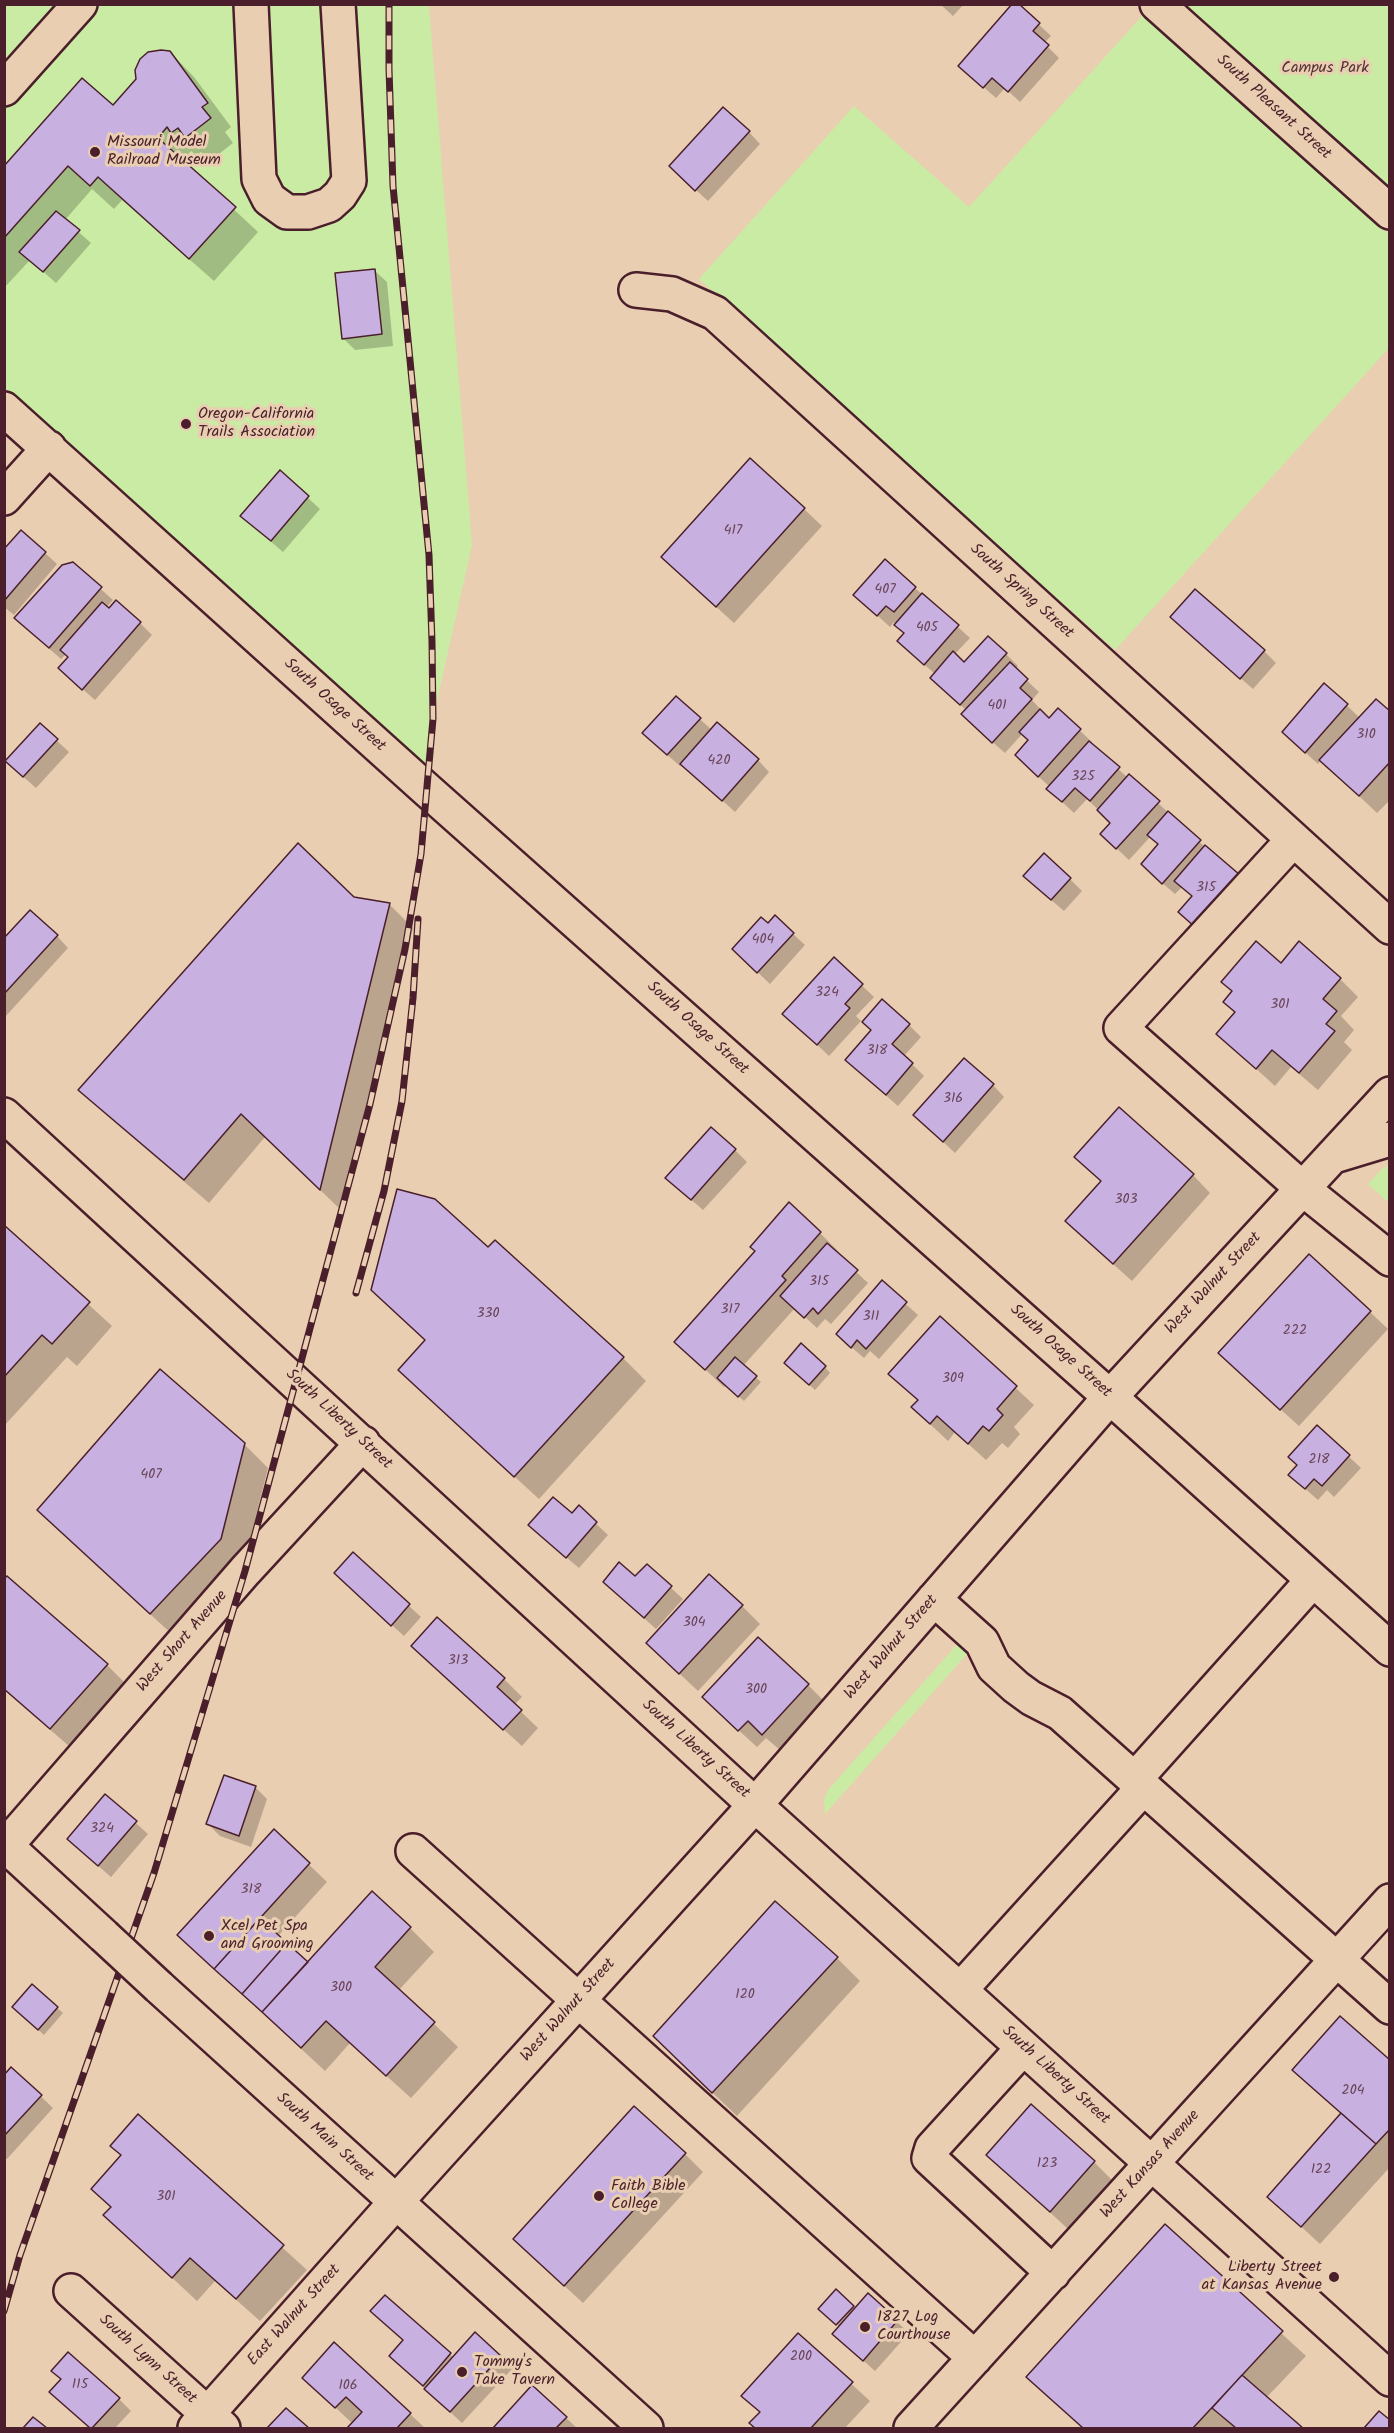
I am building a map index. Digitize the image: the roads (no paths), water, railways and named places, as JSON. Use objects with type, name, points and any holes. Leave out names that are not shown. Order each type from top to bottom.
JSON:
[{"type":"street","points":[[4,89],[80,4]]},
{"type":"street","points":[[251,4],[259,179],[269,200],[287,212],[309,212],[329,205],[340,195],[349,181],[338,4]]},
{"type":"street","name":"South Pleasant Street","points":[[1157,4],[1389,212]]},
{"type":"street","name":"South Spring Street","points":[[636,290],[672,294],[715,313],[1389,927]]},
{"type":"street","name":"South Osage Street","points":[[4,409],[1389,1649]]},
{"type":"street","points":[[4,498],[49,448]]},
{"type":"street","points":[[1293,840],[1121,1028],[1302,1189],[1389,1259]]},
{"type":"street","name":"West Walnut Street","points":[[396,2203],[755,1805],[1110,1397],[1389,1094]]},
{"type":"street","name":"South Liberty Street","points":[[4,1115],[755,1805],[1389,2379]]},
{"type":"street","points":[[1334,1156],[1389,1139]]},
{"type":"street","name":"West Short Avenue","points":[[5,1846],[244,1571],[363,1443]]},
{"type":"street","points":[[960,1990],[1313,1580]]},
{"type":"street","points":[[934,1599],[982,1642],[994,1667],[1016,1687],[1030,1698],[1060,1713],[1389,2007]]},
{"type":"street","name":"South Main Street","points":[[5,1846],[646,2428]]},
{"type":"street","points":[[413,1851],[975,2358]]},
{"type":"street","name":"West Kansas Avenue","points":[[911,2428],[1389,1901]]},
{"type":"street","points":[[1023,2048],[932,2148],[929,2158],[1053,2273]]},
{"type":"street","name":"East Walnut Street","points":[[209,2424],[396,2203]]},
{"type":"street","name":"South Lynn Street","points":[[71,2291],[209,2424]]},
{"type":"railway","points":[[4,2311],[20,2255],[154,1873],[245,1571],[370,1104],[405,949],[421,854],[433,719],[429,555],[393,186],[389,4]]},
{"type":"railway","points":[[356,1293],[384,1191],[402,1101],[413,998],[418,919]]},
{"type":"place","name":"Missouri Model Railroad Museum","points":[[95,152]]},
{"type":"place","name":"Oregon-California Trails Association","points":[[186,424]]},
{"type":"place","name":"Xcel Pet Spa and Grooming","points":[[209,1936]]},
{"type":"place","name":"Faith Bible College","points":[[599,2196]]},
{"type":"place","name":"Liberty Street at Kansas Avenue","points":[[1334,2277]]},
{"type":"place","name":"1827 Log Courthouse","points":[[865,2327]]},
{"type":"place","name":"Tommy's Take Tavern","points":[[462,2372]]},
{"type":"park label","name":"Campus Park","points":[[1325,69]]}]
